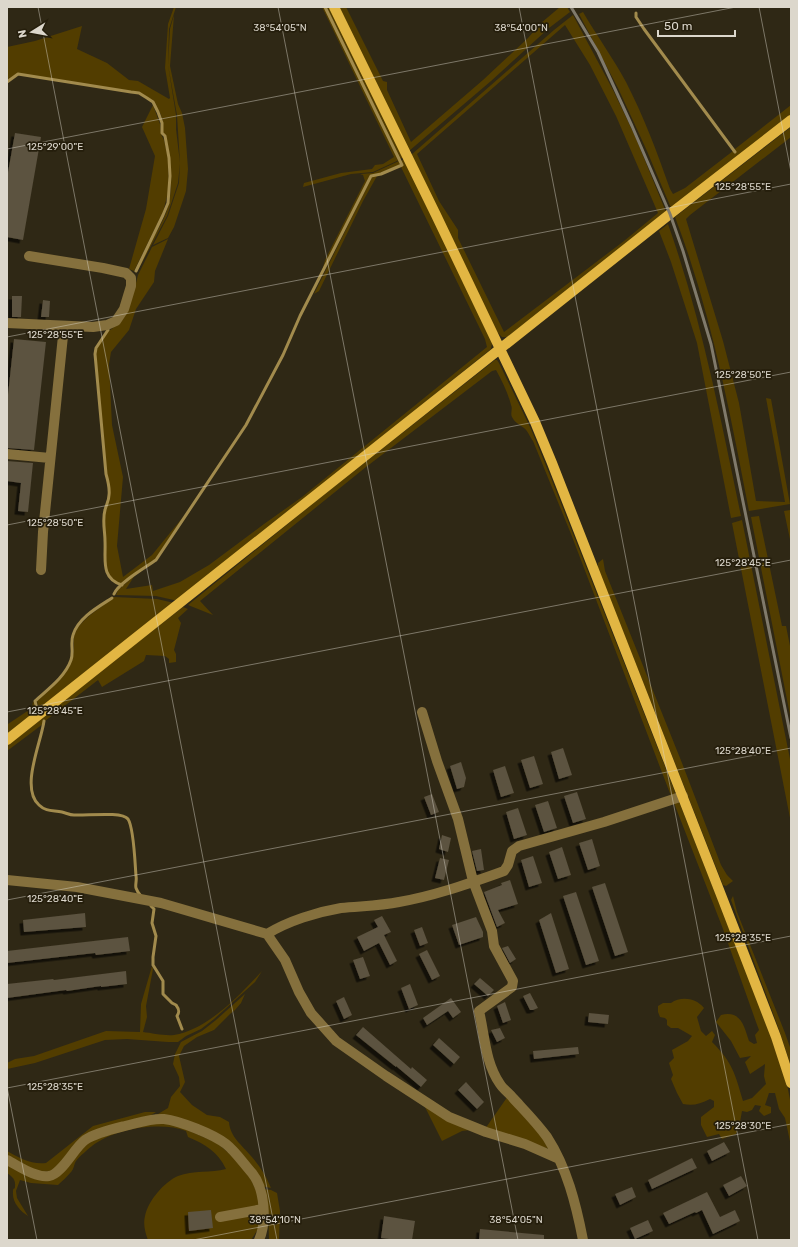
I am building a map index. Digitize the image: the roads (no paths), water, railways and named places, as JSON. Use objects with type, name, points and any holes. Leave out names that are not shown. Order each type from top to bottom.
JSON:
[{"type":"main road","points":[[334,7],[436,216],[534,422],[552,464],[776,1037],[791,1083]]},
{"type":"main road","points":[[7,740],[791,120]]},
{"type":"street","points":[[7,323],[93,327],[107,325],[116,321],[128,297],[131,286],[130,278],[126,272],[29,256]]},
{"type":"street","points":[[42,570],[43,532],[64,326]]},
{"type":"street","points":[[7,454],[50,458]]},
{"type":"street","points":[[422,712],[437,761],[458,819],[473,881],[492,931],[494,946],[513,980],[512,987],[479,1011],[486,1049],[491,1066],[500,1084],[546,1136],[559,1159],[575,1199],[583,1240]]},
{"type":"street","points":[[266,934],[281,925],[340,908],[398,903],[443,892],[504,871],[508,865],[512,851],[519,846],[604,822],[682,796]]},
{"type":"street","points":[[7,880],[77,887],[161,904],[266,934],[285,960],[299,992],[311,1013],[336,1041],[449,1117],[486,1132],[525,1144],[559,1159]]},
{"type":"street","points":[[7,1160],[42,1176],[50,1176],[56,1173],[85,1140],[125,1126],[147,1120],[164,1119],[194,1127],[226,1144],[254,1175],[264,1202],[263,1219],[259,1240]]},
{"type":"street","points":[[220,1217],[263,1209]]},
{"type":"waterway","points":[[114,594],[126,580],[156,560],[246,425],[283,355],[300,316],[371,176],[381,174],[402,165],[325,7]]},
{"type":"waterway","points":[[636,13],[636,17],[644,29],[735,152]]},
{"type":"waterway","points":[[7,82],[18,74],[139,93],[153,102],[162,123],[162,133],[165,136],[169,158],[170,176],[168,203],[136,271]]},
{"type":"waterway","points":[[108,330],[96,348],[95,354],[106,474],[109,490],[109,499],[105,508],[104,518],[105,561],[107,573],[110,578],[122,585]]},
{"type":"waterway","points":[[37,709],[35,701],[65,672],[71,660],[72,638],[79,623],[112,598]]},
{"type":"waterway","points":[[44,721],[31,777],[31,788],[34,797],[39,805],[47,810],[72,815],[119,815],[128,819],[133,838],[136,887],[141,896]]},
{"type":"waterway","points":[[151,906],[154,909],[152,923],[156,936],[153,965],[163,981],[163,994],[178,1008],[179,1012],[177,1016],[182,1029]]},
{"type":"railway","points":[[571,7],[598,52],[670,214],[683,251],[711,344],[791,738]]}]
